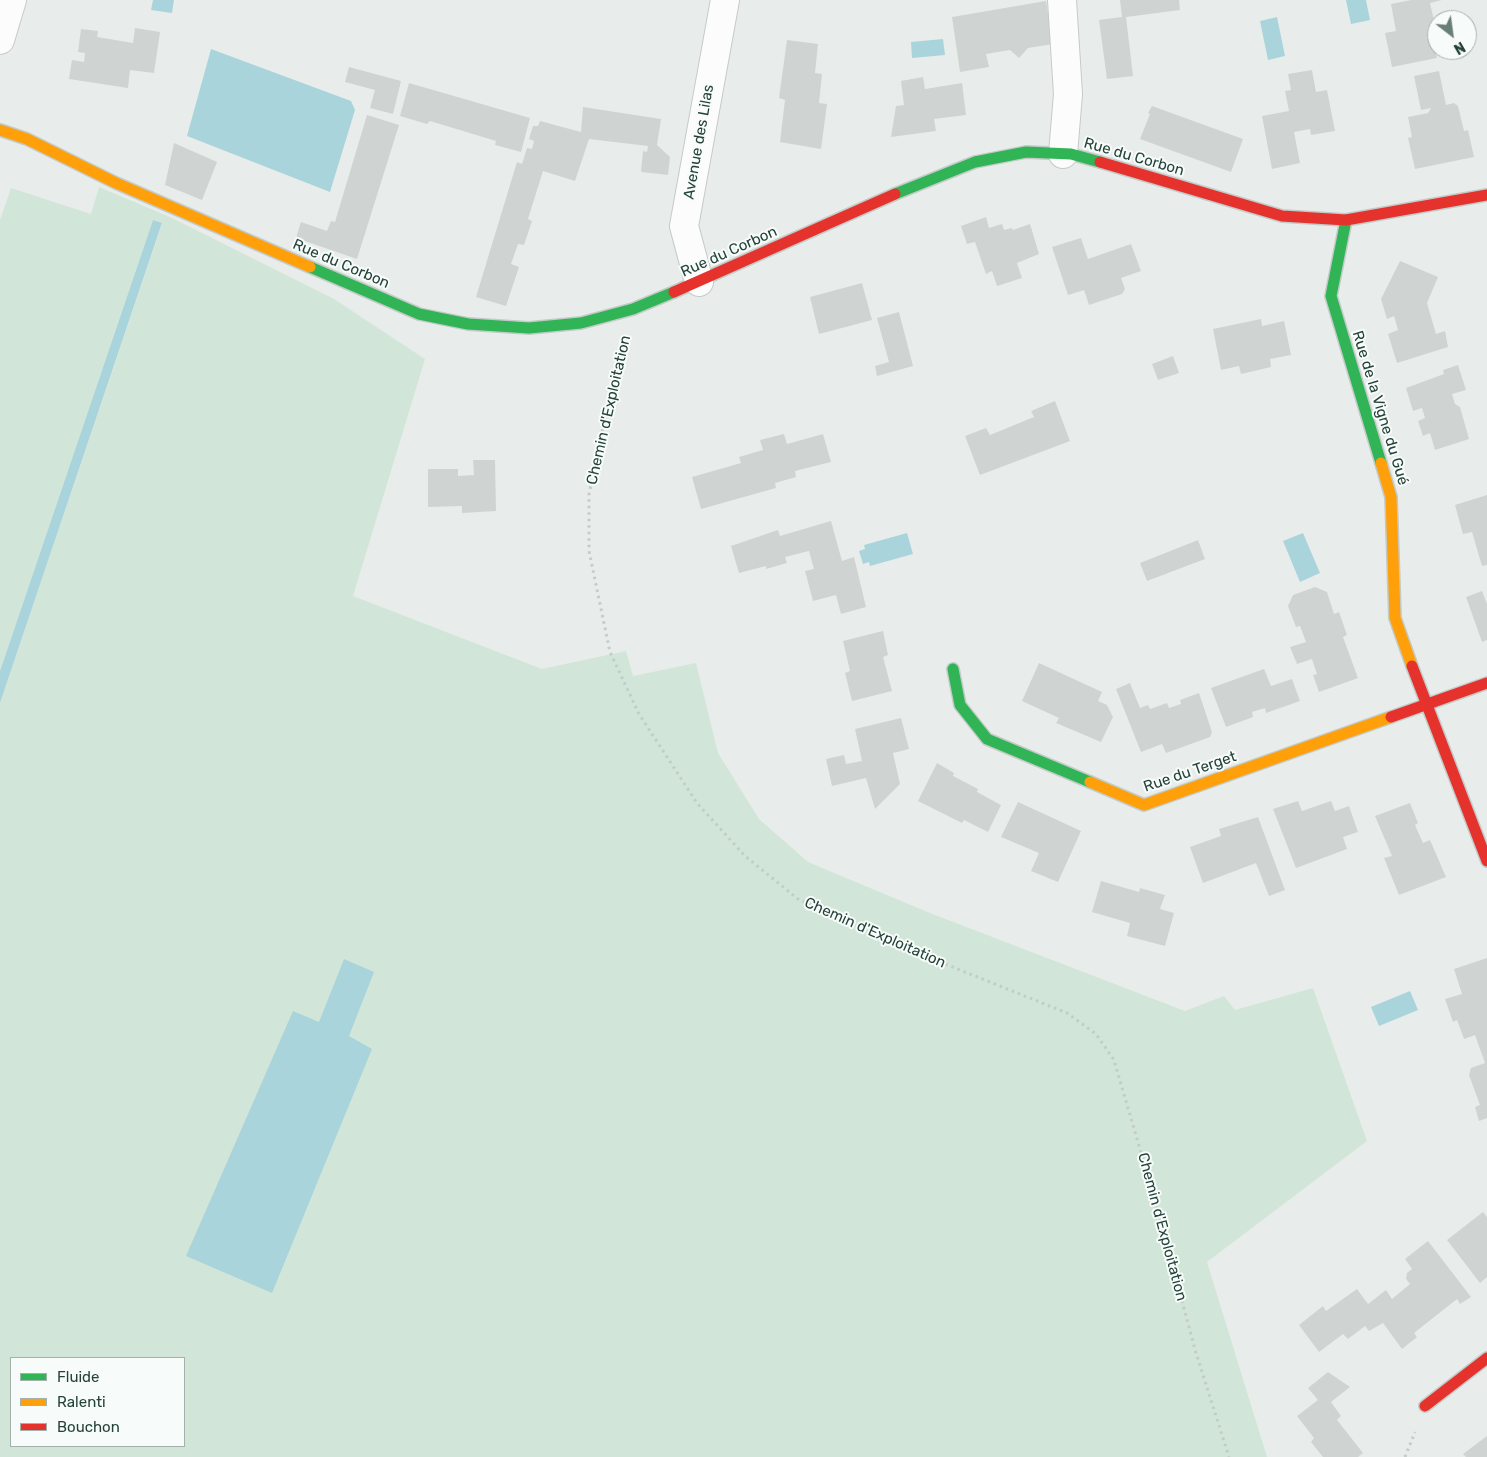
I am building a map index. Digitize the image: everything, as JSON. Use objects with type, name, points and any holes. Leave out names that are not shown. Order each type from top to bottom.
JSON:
[{"type":"street","points":[[0,40],[12,0]]},
{"type":"street","name":"Avenue des Lilas","points":[[699,282],[684,226],[725,0]]},
{"type":"street","points":[[1062,0],[1068,94],[1063,154]]},
{"type":"street","name":"Rue du Corbon","points":[[0,130],[27,139],[116,183],[419,314],[468,324],[529,328],[581,323],[633,309],[699,282],[909,188],[975,162],[1026,152],[1071,154],[1282,216],[1346,220],[1487,195]]},
{"type":"street","name":"Rue de la Vigne du Gué","points":[[1346,220],[1331,296],[1391,497],[1395,618],[1425,704],[1487,861]]},
{"type":"street","name":"Rue du Terget","points":[[953,669],[960,705],[987,739],[1144,805],[1487,682]]},
{"type":"street","points":[[1425,1406],[1487,1358]]},
{"type":"path","name":"Chemin d'Exploitation","points":[[633,309],[608,404],[589,494],[589,551],[610,652],[639,714],[696,803],[745,856],[798,899],[893,943],[1067,1012],[1096,1034],[1114,1060],[1196,1353],[1229,1457]]},
{"type":"green space","points":[[99,187],[170,217],[334,299],[425,359],[353,596],[542,669],[626,651],[633,676],[696,663],[718,753],[759,819],[808,862],[930,913],[1185,1011],[1224,996],[1235,1010],[1313,988],[1367,1141],[1207,1262],[1267,1457],[0,1457],[0,703],[162,224],[153,220],[0,671],[0,220],[11,188],[91,214]]},
{"type":"water","points":[[153,0],[174,0],[172,13],[151,10]]},
{"type":"water","points":[[1346,0],[1366,0],[1370,20],[1351,24]]},
{"type":"water","points":[[1277,17],[1285,56],[1268,60],[1260,21]]},
{"type":"water","points":[[943,39],[945,55],[912,58],[911,42]]},
{"type":"water","points":[[211,49],[351,101],[355,110],[330,192],[187,136]]},
{"type":"water","points":[[153,220],[162,223],[0,703],[0,671]]},
{"type":"water","points":[[907,533],[913,554],[870,566],[869,562],[863,564],[859,551],[865,549],[864,545]]},
{"type":"water","points":[[1303,533],[1320,573],[1300,582],[1283,541]]},
{"type":"water","points":[[344,959],[374,972],[349,1036],[372,1049],[272,1293],[186,1256],[293,1011],[319,1022]]},
{"type":"water","points":[[1410,991],[1418,1010],[1379,1026],[1371,1007]]},
{"type":"building","points":[[1120,0],[1179,0],[1180,10],[1126,17],[1133,76],[1107,79],[1099,20],[1122,17]]},
{"type":"building","points":[[1411,0],[1442,0],[1430,3],[1432,10],[1427,10],[1427,60],[1392,67],[1385,33],[1396,31],[1391,4]]},
{"type":"building","points":[[1046,1],[1053,44],[1028,48],[1019,58],[1010,50],[986,54],[989,67],[960,72],[952,17]]},
{"type":"building","points":[[135,28],[160,32],[154,73],[130,70],[128,88],[69,79],[72,60],[84,62],[85,53],[78,52],[81,29],[98,31],[97,37],[133,43]]},
{"type":"building","points":[[787,40],[818,44],[815,73],[822,74],[819,103],[827,104],[821,149],[780,142],[785,100],[779,98]]},
{"type":"building","points":[[349,67],[401,81],[393,114],[370,108],[375,90],[345,82]]},
{"type":"building","points":[[1312,70],[1316,92],[1327,90],[1335,131],[1311,135],[1310,129],[1294,132],[1300,163],[1272,169],[1262,116],[1289,111],[1285,91],[1291,90],[1288,74]]},
{"type":"building","points":[[1439,71],[1446,105],[1454,103],[1458,106],[1464,131],[1468,130],[1474,157],[1415,169],[1408,138],[1412,137],[1408,117],[1428,113],[1431,108],[1421,110],[1414,76]]},
{"type":"building","points":[[923,77],[925,89],[962,83],[966,115],[934,119],[936,131],[891,137],[896,106],[904,105],[901,81]]},
{"type":"building","points":[[409,83],[530,118],[521,152],[495,145],[496,141],[430,121],[427,124],[400,116]]},
{"type":"building","points":[[1152,106],[1243,139],[1231,172],[1140,139]]},
{"type":"building","points":[[583,107],[661,119],[657,145],[670,157],[668,175],[641,172],[643,151],[647,152],[648,146],[589,139],[575,181],[543,171],[528,219],[532,221],[524,245],[518,244],[511,264],[519,267],[506,306],[476,297],[517,162],[522,164],[527,148],[532,149],[534,141],[529,139],[533,126],[538,126],[540,121],[581,132]]},
{"type":"building","points":[[367,115],[399,125],[357,259],[296,238],[301,222],[327,231],[331,221],[335,222]]},
{"type":"building","points":[[174,143],[217,162],[202,200],[165,185]]},
{"type":"building","points":[[986,217],[989,228],[1002,224],[1004,230],[1012,228],[1013,230],[1030,224],[1039,254],[1017,263],[1022,278],[997,286],[992,271],[986,274],[975,242],[967,244],[961,226]]},
{"type":"building","points":[[1081,238],[1088,259],[1131,244],[1141,271],[1121,278],[1125,289],[1122,294],[1089,305],[1084,290],[1068,295],[1052,247]]},
{"type":"building","points":[[1400,261],[1438,277],[1427,303],[1436,334],[1445,331],[1448,347],[1397,363],[1388,334],[1398,330],[1394,316],[1387,319],[1381,299]]},
{"type":"building","points":[[862,283],[872,320],[819,334],[810,297]]},
{"type":"building","points":[[899,312],[913,366],[877,376],[875,366],[889,362],[877,318]]},
{"type":"building","points":[[1261,319],[1262,326],[1284,321],[1291,355],[1270,359],[1271,367],[1241,374],[1239,366],[1221,370],[1213,329]]},
{"type":"building","points":[[1173,356],[1179,373],[1158,380],[1152,364]]},
{"type":"building","points":[[1458,365],[1466,390],[1452,394],[1455,404],[1460,407],[1469,439],[1435,450],[1430,433],[1423,436],[1418,421],[1425,418],[1422,408],[1413,411],[1406,388],[1444,374],[1443,370]]},
{"type":"building","points":[[1055,401],[1070,441],[980,475],[965,436],[986,428],[990,435],[1034,417],[1031,411]]},
{"type":"building","points":[[784,434],[787,444],[823,434],[831,462],[795,471],[796,477],[775,483],[776,488],[701,509],[692,477],[741,463],[739,457],[763,450],[760,440]]},
{"type":"building","points":[[473,460],[495,460],[496,511],[462,513],[462,506],[428,507],[428,469],[458,469],[458,476],[474,475]]},
{"type":"building","points":[[1487,495],[1487,565],[1482,566],[1472,532],[1463,534],[1455,505]]},
{"type":"building","points":[[831,521],[842,561],[854,557],[866,607],[841,614],[836,595],[813,601],[805,571],[814,569],[809,551],[785,557],[787,563],[766,569],[766,566],[739,573],[731,546],[778,530],[780,536]]},
{"type":"building","points":[[1198,540],[1205,559],[1147,581],[1140,563]]},
{"type":"building","points":[[1315,587],[1327,592],[1334,614],[1339,612],[1347,635],[1343,637],[1358,678],[1319,692],[1313,675],[1317,674],[1312,659],[1297,664],[1290,647],[1306,642],[1300,626],[1296,627],[1288,606],[1293,595]]},
{"type":"building","points":[[1482,591],[1487,604],[1487,640],[1482,642],[1466,597]]},
{"type":"building","points":[[883,631],[888,655],[883,657],[892,691],[852,701],[845,673],[850,671],[843,641]]},
{"type":"building","points":[[1039,663],[1102,692],[1098,701],[1107,705],[1113,717],[1101,742],[1056,723],[1059,718],[1022,701]]},
{"type":"building","points":[[1264,669],[1271,686],[1292,679],[1300,701],[1266,713],[1265,708],[1252,712],[1253,717],[1226,727],[1211,688]]},
{"type":"building","points":[[1130,683],[1140,708],[1148,705],[1150,709],[1167,703],[1169,708],[1181,704],[1180,700],[1199,693],[1212,732],[1210,737],[1166,753],[1162,744],[1141,752],[1116,689]]},
{"type":"building","points":[[901,718],[909,749],[893,753],[900,784],[875,809],[866,778],[832,786],[826,759],[844,755],[846,764],[862,761],[855,729]]},
{"type":"building","points":[[937,763],[954,773],[953,776],[978,789],[977,792],[1001,805],[988,832],[964,820],[962,823],[918,801]]},
{"type":"building","points":[[1298,801],[1302,811],[1331,801],[1335,811],[1349,806],[1358,832],[1343,837],[1347,849],[1296,868],[1273,809]]},
{"type":"building","points":[[1018,802],[1081,831],[1058,882],[1031,871],[1039,853],[1001,837]]},
{"type":"building","points":[[1410,803],[1418,823],[1415,825],[1423,843],[1430,840],[1446,877],[1399,895],[1384,858],[1392,856],[1375,816]]},
{"type":"building","points":[[1258,817],[1285,890],[1269,896],[1256,863],[1203,883],[1190,847],[1221,836],[1219,829]]},
{"type":"building","points":[[1101,881],[1139,892],[1140,888],[1165,895],[1160,909],[1174,913],[1165,946],[1127,936],[1130,923],[1092,912]]},
{"type":"building","points":[[1487,958],[1487,1118],[1479,1121],[1475,1107],[1480,1105],[1469,1075],[1471,1068],[1485,1063],[1475,1035],[1464,1039],[1457,1020],[1453,1022],[1445,999],[1462,994],[1454,969]]},
{"type":"building","points":[[1483,1212],[1487,1217],[1487,1277],[1480,1283],[1447,1240]]},
{"type":"building","points":[[1428,1241],[1471,1297],[1460,1304],[1457,1299],[1414,1333],[1417,1337],[1402,1349],[1383,1323],[1369,1331],[1365,1326],[1348,1339],[1343,1334],[1319,1352],[1299,1325],[1323,1306],[1326,1311],[1357,1289],[1368,1304],[1386,1290],[1392,1299],[1410,1284],[1406,1279],[1407,1273],[1412,1269],[1405,1259]]},
{"type":"building","points":[[1328,1372],[1350,1387],[1331,1402],[1341,1416],[1337,1420],[1363,1453],[1358,1457],[1323,1457],[1311,1442],[1314,1438],[1297,1416],[1318,1400],[1308,1388]]},
{"type":"building","points":[[1487,1436],[1487,1457],[1466,1457],[1463,1454]]},
{"type":"traffic: fast","points":[[895,194],[975,162],[1026,152],[1071,154],[1100,162]]},
{"type":"traffic: fast","points":[[1346,220],[1331,296],[1381,463]]},
{"type":"traffic: fast","points":[[310,267],[419,314],[468,324],[529,328],[581,323],[633,309],[674,292]]},
{"type":"traffic: fast","points":[[953,669],[960,705],[987,739],[1090,782]]},
{"type":"traffic: slow","points":[[0,130],[27,139],[116,183],[310,267]]},
{"type":"traffic: slow","points":[[1381,463],[1391,497],[1395,618],[1412,666]]},
{"type":"traffic: slow","points":[[1090,782],[1144,805],[1391,717]]},
{"type":"traffic: jam","points":[[1100,162],[1282,216],[1346,220],[1487,195]]},
{"type":"traffic: jam","points":[[674,292],[895,194]]},
{"type":"traffic: jam","points":[[1412,666],[1487,861]]},
{"type":"traffic: jam","points":[[1391,717],[1487,683]]},
{"type":"traffic: jam","points":[[1425,1406],[1487,1358]]}]
